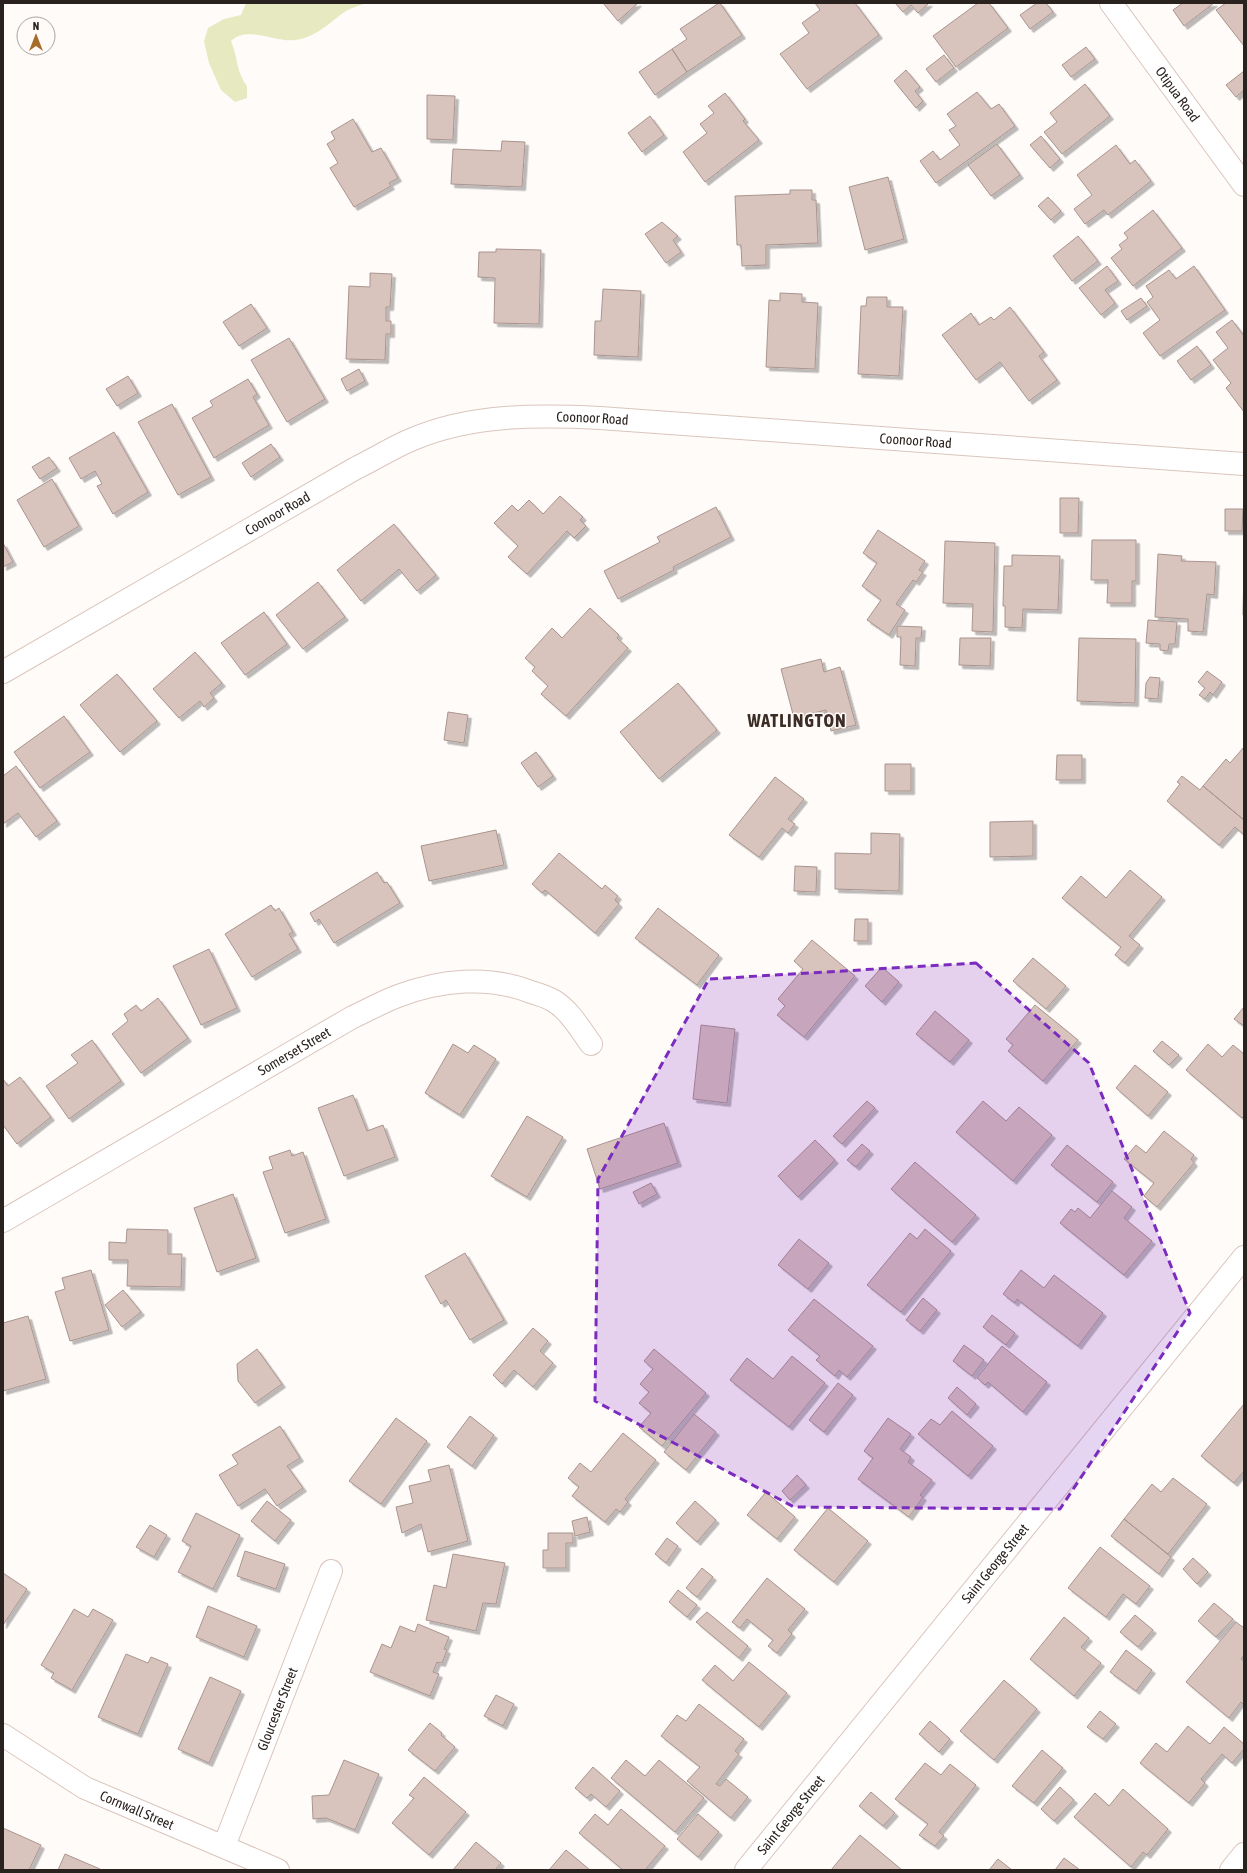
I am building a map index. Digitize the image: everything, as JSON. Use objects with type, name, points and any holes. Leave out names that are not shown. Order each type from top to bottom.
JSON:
[{"type":"street","name":"Otipua Road","points":[[1111,3],[1244,185]]},
{"type":"street","name":"Coonoor Road","points":[[3,672],[356,468],[413,439],[460,424],[512,417],[557,416],[1244,464]]},
{"type":"street","name":"Somerset Street","points":[[3,1221],[351,1018],[397,996],[424,987],[455,982],[487,981],[514,985],[553,1000],[574,1019],[591,1044]]},
{"type":"street","name":"Saint George Street","points":[[746,1870],[1244,1257]]},
{"type":"street","name":"Gloucester Street","points":[[224,1846],[331,1571]]},
{"type":"street","name":"Cornwall Street","points":[[3,1735],[85,1788],[278,1870]]},
{"type":"street","points":[[1231,1870],[1244,1854]]},
{"type":"highlighted area","points":[[976,963],[1089,1063],[1190,1313],[1060,1509],[794,1507],[595,1401],[598,1179],[709,979]]},
{"type":"green space","points":[[246,3],[366,3],[346,11],[316,33],[296,40],[279,39],[254,34],[238,36],[231,41],[239,70],[247,86],[247,98],[235,102],[221,90],[209,63],[204,41],[208,28],[224,19],[241,15]]},
{"type":"building","points":[[603,3],[638,3],[618,21]]},
{"type":"building","points":[[719,3],[742,35],[687,72],[672,49],[687,39],[680,29]]},
{"type":"building","points":[[815,3],[855,3],[879,35],[807,89],[780,54],[809,33],[802,23],[820,10]]},
{"type":"building","points":[[895,3],[929,3],[918,13],[911,5],[903,12]]},
{"type":"building","points":[[978,3],[989,3],[1008,28],[956,67],[933,36]]},
{"type":"building","points":[[1037,3],[1046,3],[1053,12],[1030,29],[1020,15]]},
{"type":"building","points":[[1183,3],[1214,3],[1184,26],[1173,10]]},
{"type":"building","points":[[1226,3],[1244,3],[1244,46],[1216,10]]},
{"type":"building","points":[[1086,47],[1095,59],[1071,77],[1062,65]]},
{"type":"building","points":[[672,49],[687,72],[655,95],[639,72]]},
{"type":"building","points":[[944,55],[954,68],[936,82],[926,69]]},
{"type":"building","points":[[906,70],[920,87],[915,91],[923,101],[916,108],[894,81]]},
{"type":"building","points":[[1244,71],[1244,90],[1236,97],[1226,85]]},
{"type":"building","points":[[1085,84],[1110,116],[1062,154],[1044,132],[1057,122],[1050,113]]},
{"type":"building","points":[[977,92],[991,109],[999,104],[1015,126],[936,183],[920,161],[933,151],[940,160],[960,145],[949,130],[956,126],[947,114]]},
{"type":"building","points":[[725,93],[745,119],[743,121],[759,140],[705,182],[683,152],[707,133],[700,124],[714,113],[708,106]]},
{"type":"building","points":[[427,95],[455,96],[453,140],[427,139]]},
{"type":"building","points":[[650,116],[664,135],[642,152],[628,133]]},
{"type":"building","points":[[353,119],[372,152],[381,148],[398,178],[389,183],[391,186],[354,207],[330,168],[338,163],[327,144],[335,139],[331,132]]},
{"type":"building","points":[[1041,136],[1060,159],[1050,168],[1030,145]]},
{"type":"building","points":[[502,141],[525,142],[522,187],[451,184],[453,149],[501,151]]},
{"type":"building","points":[[997,144],[1020,175],[991,196],[968,165]]},
{"type":"building","points":[[1116,145],[1130,164],[1135,160],[1151,181],[1108,215],[1104,210],[1085,224],[1074,209],[1092,195],[1077,175]]},
{"type":"building","points":[[888,177],[904,239],[865,250],[849,187]]},
{"type":"building","points":[[790,190],[812,190],[812,200],[816,200],[818,243],[766,245],[766,265],[742,266],[741,245],[737,245],[735,196],[790,194]]},
{"type":"building","points":[[1048,197],[1061,211],[1051,220],[1038,206]]},
{"type":"building","points":[[1153,210],[1182,248],[1133,286],[1111,258],[1122,249],[1119,245],[1128,238],[1124,233]]},
{"type":"building","points":[[662,222],[678,236],[673,240],[681,252],[666,263],[645,234]]},
{"type":"building","points":[[1078,236],[1098,261],[1072,281],[1053,256]]},
{"type":"building","points":[[496,249],[541,250],[539,324],[494,323],[495,278],[478,277],[479,252],[496,252]]},
{"type":"building","points":[[1107,266],[1118,281],[1105,290],[1115,303],[1101,315],[1079,288]]},
{"type":"building","points":[[1194,266],[1225,310],[1160,356],[1143,333],[1160,320],[1147,302],[1153,297],[1146,286],[1169,270],[1176,279]]},
{"type":"building","points":[[370,273],[392,274],[390,307],[386,307],[386,321],[391,321],[391,334],[386,334],[385,360],[346,359],[349,286],[370,287]]},
{"type":"building","points":[[603,289],[641,291],[638,357],[594,355],[595,321],[601,321]]},
{"type":"building","points":[[780,293],[802,294],[802,302],[818,303],[815,369],[766,367],[769,300],[780,301]]},
{"type":"building","points":[[867,297],[887,297],[887,307],[903,307],[899,376],[858,374],[861,306],[866,306]]},
{"type":"building","points":[[1141,298],[1147,306],[1127,320],[1121,311]]},
{"type":"building","points":[[251,304],[267,328],[239,346],[223,322]]},
{"type":"building","points":[[1010,307],[1044,352],[1039,356],[1057,380],[1029,401],[1000,362],[976,380],[942,335],[971,313],[979,325],[991,317],[994,320]]},
{"type":"building","points":[[1232,320],[1244,336],[1244,412],[1226,388],[1231,383],[1213,360],[1228,348],[1216,332]]},
{"type":"building","points":[[289,338],[325,399],[287,422],[251,360]]},
{"type":"building","points":[[1197,346],[1211,365],[1191,380],[1177,361]]},
{"type":"building","points":[[359,369],[365,381],[347,391],[341,379]]},
{"type":"building","points":[[128,376],[138,393],[117,406],[106,389]]},
{"type":"building","points":[[248,379],[257,394],[253,397],[269,425],[214,458],[192,418],[213,406],[210,401]]},
{"type":"building","points":[[172,404],[211,477],[178,495],[138,422]]},
{"type":"building","points":[[114,432],[148,492],[113,514],[97,486],[102,484],[95,471],[81,479],[69,458]]},
{"type":"building","points":[[271,444],[280,457],[251,477],[242,463]]},
{"type":"building","points":[[49,457],[57,468],[40,479],[32,467]]},
{"type":"building","points":[[52,479],[79,526],[44,547],[17,500]]},
{"type":"building","points":[[560,496],[583,517],[580,520],[586,526],[574,538],[567,531],[527,574],[508,557],[518,546],[494,523],[512,505],[518,511],[529,500],[543,514]]},
{"type":"building","points":[[1060,498],[1079,498],[1078,533],[1060,533]]},
{"type":"building","points":[[716,507],[731,537],[673,567],[674,570],[618,599],[604,571],[660,542],[657,537]]},
{"type":"building","points":[[1225,509],[1243,509],[1242,531],[1225,531]]},
{"type":"building","points":[[394,524],[436,575],[417,591],[399,569],[361,601],[337,570]]},
{"type":"building","points":[[878,530],[925,561],[919,570],[923,572],[916,582],[913,580],[896,604],[905,610],[889,635],[867,620],[881,600],[862,586],[877,563],[863,553]]},
{"type":"building","points":[[1092,540],[1136,540],[1136,581],[1132,581],[1132,603],[1107,603],[1108,580],[1091,580]]},
{"type":"building","points":[[945,541],[995,543],[993,632],[972,631],[973,604],[943,603]]},
{"type":"building","points":[[3,543],[13,562],[3,567]]},
{"type":"building","points":[[1158,554],[1182,556],[1181,561],[1216,562],[1214,595],[1207,594],[1203,632],[1188,631],[1188,619],[1155,617]]},
{"type":"building","points":[[1012,555],[1060,556],[1058,610],[1023,609],[1022,628],[1005,627],[1005,606],[1003,606],[1004,566],[1012,566]]},
{"type":"building","points":[[1244,566],[1244,615],[1243,615]]},
{"type":"building","points":[[318,582],[345,617],[303,649],[276,615]]},
{"type":"building","points":[[590,608],[619,635],[617,638],[628,648],[566,716],[541,694],[548,686],[532,671],[535,667],[525,658],[552,628],[562,638]]},
{"type":"building","points":[[264,612],[287,644],[245,675],[221,643]]},
{"type":"building","points":[[1148,620],[1177,622],[1175,644],[1169,644],[1168,651],[1160,650],[1160,644],[1146,643]]},
{"type":"building","points":[[897,626],[922,627],[921,638],[916,638],[915,666],[900,665],[901,637],[897,637]]},
{"type":"building","points":[[960,638],[991,638],[990,666],[959,665]]},
{"type":"building","points":[[1079,638],[1136,639],[1135,703],[1077,701]]},
{"type":"building","points":[[195,652],[222,683],[210,693],[214,698],[204,707],[200,701],[179,718],[153,689]]},
{"type":"building","points":[[821,659],[824,672],[840,667],[856,725],[831,731],[826,710],[794,718],[781,669]]},
{"type":"building","points":[[1207,671],[1222,682],[1213,695],[1210,692],[1205,699],[1199,695],[1205,688],[1198,682]]},
{"type":"building","points":[[117,674],[157,721],[120,752],[80,705]]},
{"type":"building","points":[[1150,677],[1160,678],[1158,699],[1145,698],[1146,683]]},
{"type":"building","points":[[678,683],[717,730],[659,779],[620,732]]},
{"type":"building","points":[[448,712],[468,715],[464,743],[444,740]]},
{"type":"building","points":[[64,716],[90,752],[40,788],[14,752]]},
{"type":"building","points":[[1244,747],[1244,820],[1203,786],[1226,759],[1230,763]]},
{"type":"building","points":[[536,752],[553,776],[538,787],[521,763]]},
{"type":"building","points":[[1057,755],[1082,755],[1082,780],[1056,780]]},
{"type":"building","points":[[885,764],[911,764],[911,791],[885,791]]},
{"type":"building","points":[[16,766],[57,821],[36,837],[18,813],[3,824],[3,776]]},
{"type":"building","points":[[1182,776],[1200,790],[1203,786],[1244,820],[1244,835],[1235,827],[1219,845],[1167,801],[1180,784],[1177,782]]},
{"type":"building","points":[[775,777],[804,799],[788,819],[795,824],[788,833],[782,828],[759,857],[729,835]]},
{"type":"building","points":[[1033,821],[1033,856],[990,857],[990,822]]},
{"type":"building","points":[[496,830],[504,865],[429,881],[421,846]]},
{"type":"building","points":[[871,833],[900,834],[899,891],[835,889],[835,853],[871,854]]},
{"type":"building","points":[[559,853],[602,889],[605,885],[618,896],[615,900],[619,904],[595,933],[545,890],[542,893],[532,884]]},
{"type":"building","points":[[795,866],[817,867],[816,892],[794,891]]},
{"type":"building","points":[[1130,870],[1162,897],[1129,936],[1140,945],[1125,963],[1115,955],[1121,947],[1062,898],[1081,876],[1106,898]]},
{"type":"building","points":[[377,872],[384,883],[387,882],[400,903],[334,943],[319,919],[315,922],[310,913]]},
{"type":"building","points":[[271,905],[275,911],[279,908],[293,932],[289,934],[298,949],[252,977],[225,934]]},
{"type":"building","points":[[658,908],[719,955],[697,985],[635,938]]},
{"type":"building","points":[[855,919],[868,919],[868,941],[854,941]]},
{"type":"building","points":[[812,940],[855,976],[804,1037],[777,1015],[785,1006],[778,999],[803,969],[794,961]]},
{"type":"building","points":[[209,949],[237,1008],[201,1025],[173,966]]},
{"type":"building","points":[[1033,958],[1066,986],[1046,1009],[1013,981]]},
{"type":"building","points":[[882,967],[899,982],[882,1002],[865,986]]},
{"type":"building","points":[[158,998],[188,1038],[141,1073],[112,1034],[128,1021],[124,1014],[136,1005],[141,1011]]},
{"type":"building","points":[[1035,1005],[1078,1040],[1043,1081],[1008,1051],[1013,1045],[1006,1039]]},
{"type":"building","points":[[1244,1007],[1244,1026],[1234,1019]]},
{"type":"building","points":[[935,1011],[969,1040],[950,1062],[916,1034]]},
{"type":"building","points":[[701,1025],[735,1029],[727,1103],[693,1099]]},
{"type":"building","points":[[92,1040],[121,1081],[69,1119],[46,1086],[78,1063],[71,1055]]},
{"type":"building","points":[[1162,1041],[1179,1055],[1169,1065],[1153,1051]]},
{"type":"building","points":[[453,1044],[468,1053],[474,1045],[496,1059],[460,1115],[425,1093]]},
{"type":"building","points":[[1208,1044],[1222,1057],[1233,1045],[1244,1054],[1244,1116],[1242,1118],[1186,1070]]},
{"type":"building","points":[[1135,1065],[1168,1092],[1148,1116],[1116,1088]]},
{"type":"building","points":[[20,1077],[51,1117],[17,1144],[3,1125],[3,1079],[8,1086]]},
{"type":"building","points":[[353,1095],[367,1131],[383,1125],[395,1157],[344,1176],[318,1108]]},
{"type":"building","points":[[867,1101],[875,1108],[842,1144],[833,1136]]},
{"type":"building","points":[[983,1101],[1006,1121],[1019,1107],[1052,1135],[1013,1181],[956,1132]]},
{"type":"building","points":[[527,1116],[563,1137],[527,1197],[491,1176]]},
{"type":"building","points":[[664,1123],[678,1163],[600,1189],[587,1149]]},
{"type":"building","points":[[1164,1131],[1194,1155],[1191,1159],[1194,1163],[1157,1207],[1144,1196],[1154,1183],[1124,1159],[1136,1145],[1146,1153]]},
{"type":"building","points":[[815,1140],[835,1160],[798,1197],[778,1176]]},
{"type":"building","points":[[862,1144],[870,1151],[856,1167],[847,1160]]},
{"type":"building","points":[[1067,1145],[1113,1182],[1097,1202],[1051,1165]]},
{"type":"building","points":[[290,1150],[292,1156],[303,1152],[326,1219],[285,1233],[263,1172],[273,1169],[269,1157]]},
{"type":"building","points":[[915,1162],[976,1215],[952,1242],[891,1189]]},
{"type":"building","points":[[651,1183],[657,1194],[639,1204],[633,1192]]},
{"type":"building","points":[[1112,1191],[1132,1207],[1124,1218],[1152,1241],[1124,1275],[1060,1223],[1071,1209],[1075,1212],[1078,1208],[1090,1218]]},
{"type":"building","points":[[233,1194],[256,1258],[217,1272],[194,1208]]},
{"type":"building","points":[[127,1229],[168,1230],[168,1254],[182,1254],[181,1287],[127,1286],[128,1260],[109,1260],[109,1242],[126,1243]]},
{"type":"building","points":[[925,1229],[951,1251],[901,1312],[867,1285],[910,1233],[917,1239]]},
{"type":"building","points":[[799,1239],[829,1263],[808,1289],[778,1265]]},
{"type":"building","points":[[465,1253],[504,1320],[470,1340],[446,1300],[441,1304],[425,1276]]},
{"type":"building","points":[[91,1270],[109,1330],[70,1341],[55,1292],[65,1289],[62,1278]]},
{"type":"building","points":[[1021,1270],[1044,1288],[1054,1275],[1103,1313],[1078,1346],[1017,1299],[1015,1303],[1003,1294]]},
{"type":"building","points":[[123,1290],[141,1312],[122,1327],[105,1305]]},
{"type":"building","points":[[923,1298],[937,1310],[920,1331],[906,1320]]},
{"type":"building","points":[[814,1299],[873,1346],[847,1377],[839,1370],[835,1376],[816,1360],[820,1356],[788,1330]]},
{"type":"building","points":[[992,1315],[1015,1333],[1006,1345],[983,1327]]},
{"type":"building","points":[[28,1316],[46,1379],[3,1391],[3,1323]]},
{"type":"building","points":[[533,1328],[548,1341],[540,1351],[553,1363],[533,1387],[514,1370],[502,1384],[493,1375]]},
{"type":"building","points":[[964,1345],[984,1360],[972,1376],[953,1361]]},
{"type":"building","points":[[1002,1346],[1047,1382],[1023,1412],[988,1382],[985,1385],[977,1378]]},
{"type":"building","points":[[257,1349],[282,1384],[255,1403],[238,1381],[237,1364]]},
{"type":"building","points":[[654,1349],[706,1393],[662,1446],[639,1427],[651,1413],[639,1403],[649,1392],[640,1384],[653,1369],[644,1361]]},
{"type":"building","points":[[792,1356],[825,1383],[789,1427],[730,1380],[747,1358],[773,1379]]},
{"type":"building","points":[[838,1383],[853,1395],[824,1432],[809,1420]]},
{"type":"building","points":[[957,1387],[976,1404],[967,1415],[948,1398]]},
{"type":"building","points":[[1244,1404],[1244,1471],[1234,1483],[1201,1456]]},
{"type":"building","points":[[952,1411],[993,1446],[968,1476],[918,1434],[931,1419],[940,1425]]},
{"type":"building","points":[[694,1414],[716,1432],[686,1470],[664,1452]]},
{"type":"building","points":[[470,1416],[494,1435],[472,1466],[447,1447]]},
{"type":"building","points":[[396,1418],[427,1441],[381,1504],[349,1481]]},
{"type":"building","points":[[888,1418],[911,1434],[900,1449],[911,1457],[908,1462],[932,1480],[920,1495],[923,1497],[909,1517],[858,1479],[873,1458],[864,1451]]},
{"type":"building","points":[[280,1426],[300,1458],[287,1466],[303,1488],[277,1506],[265,1489],[238,1506],[219,1475],[238,1464],[232,1455]]},
{"type":"building","points":[[623,1433],[656,1460],[625,1499],[628,1502],[620,1512],[616,1509],[605,1522],[572,1496],[579,1487],[568,1478],[580,1463],[591,1472]]},
{"type":"building","points":[[449,1465],[468,1541],[428,1552],[421,1524],[402,1533],[396,1507],[413,1503],[409,1486],[431,1481],[428,1470]]},
{"type":"building","points":[[797,1475],[806,1485],[790,1500],[782,1491]]},
{"type":"building","points":[[1173,1478],[1207,1504],[1168,1554],[1124,1519],[1152,1484],[1161,1492]]},
{"type":"building","points":[[766,1492],[795,1517],[777,1539],[747,1515]]},
{"type":"building","points":[[267,1501],[291,1520],[275,1541],[251,1521]]},
{"type":"building","points":[[695,1501],[716,1520],[697,1542],[676,1523]]},
{"type":"building","points":[[828,1508],[868,1541],[834,1582],[794,1550]]},
{"type":"building","points":[[196,1513],[240,1535],[213,1589],[178,1572],[191,1546],[182,1541]]},
{"type":"building","points":[[587,1517],[590,1532],[575,1536],[572,1521]]},
{"type":"building","points":[[1124,1519],[1171,1557],[1159,1574],[1111,1536]]},
{"type":"building","points":[[150,1525],[167,1535],[154,1557],[136,1547]]},
{"type":"building","points":[[548,1533],[573,1533],[573,1543],[566,1543],[566,1568],[543,1568],[543,1550],[548,1550]]},
{"type":"building","points":[[667,1538],[678,1546],[666,1563],[655,1554]]},
{"type":"building","points":[[1100,1547],[1150,1586],[1136,1604],[1123,1594],[1106,1617],[1068,1588]]},
{"type":"building","points":[[245,1551],[285,1564],[276,1589],[237,1576]]},
{"type":"building","points":[[453,1554],[505,1563],[496,1604],[483,1603],[476,1631],[426,1620],[434,1585],[446,1588]]},
{"type":"building","points":[[1193,1558],[1208,1572],[1197,1584],[1183,1569]]},
{"type":"building","points":[[702,1568],[713,1577],[697,1597],[686,1588]]},
{"type":"building","points":[[3,1573],[27,1589],[3,1625]]},
{"type":"building","points":[[767,1578],[805,1609],[788,1630],[792,1634],[777,1653],[768,1646],[773,1640],[747,1619],[740,1628],[732,1622]]},
{"type":"building","points":[[678,1590],[697,1605],[687,1617],[669,1602]]},
{"type":"building","points":[[1214,1603],[1233,1619],[1216,1637],[1198,1621]]},
{"type":"building","points":[[208,1606],[257,1626],[244,1657],[196,1637]]},
{"type":"building","points":[[74,1609],[88,1617],[93,1609],[113,1620],[72,1690],[51,1678],[54,1673],[41,1665]]},
{"type":"building","points":[[707,1612],[748,1646],[739,1658],[696,1622]]},
{"type":"building","points":[[1135,1615],[1153,1630],[1138,1647],[1120,1632]]},
{"type":"building","points":[[1064,1617],[1089,1638],[1081,1647],[1101,1663],[1074,1696],[1030,1659]]},
{"type":"building","points":[[1236,1622],[1244,1628],[1244,1655],[1241,1659],[1244,1661],[1244,1705],[1241,1702],[1229,1718],[1186,1682]]},
{"type":"building","points":[[418,1624],[449,1637],[444,1649],[447,1650],[442,1663],[437,1662],[433,1672],[439,1674],[430,1696],[370,1672],[382,1644],[391,1648],[400,1626],[415,1632]]},
{"type":"building","points":[[1126,1650],[1152,1670],[1136,1691],[1110,1672]]},
{"type":"building","points":[[126,1654],[148,1663],[151,1657],[168,1664],[138,1734],[98,1717]]},
{"type":"building","points":[[749,1662],[787,1693],[759,1727],[702,1680],[715,1665],[733,1681]]},
{"type":"building","points":[[210,1677],[241,1691],[209,1763],[178,1749]]},
{"type":"building","points":[[1004,1680],[1037,1709],[994,1760],[960,1731]]},
{"type":"building","points":[[496,1695],[514,1704],[503,1726],[484,1716]]},
{"type":"building","points":[[699,1704],[744,1739],[735,1751],[739,1754],[716,1784],[720,1786],[726,1779],[748,1797],[731,1818],[687,1781],[700,1767],[661,1736],[677,1715],[686,1721]]},
{"type":"building","points":[[1100,1711],[1116,1724],[1103,1739],[1087,1727]]},
{"type":"building","points":[[930,1721],[950,1739],[939,1752],[919,1734]]},
{"type":"building","points":[[430,1723],[455,1747],[435,1771],[408,1750]]},
{"type":"building","points":[[1188,1726],[1210,1744],[1224,1727],[1244,1744],[1244,1749],[1232,1763],[1222,1754],[1201,1779],[1205,1783],[1189,1803],[1140,1763],[1156,1743],[1167,1752]]},
{"type":"building","points":[[1042,1750],[1063,1768],[1034,1803],[1012,1786]]},
{"type":"building","points":[[344,1760],[379,1774],[355,1830],[326,1818],[313,1819],[312,1796],[329,1795]]},
{"type":"building","points":[[626,1760],[645,1776],[659,1760],[704,1798],[675,1832],[611,1778]]},
{"type":"building","points":[[925,1763],[941,1775],[950,1764],[976,1785],[939,1832],[944,1836],[935,1846],[919,1835],[928,1824],[895,1799]]},
{"type":"building","points":[[593,1767],[620,1791],[606,1807],[591,1794],[587,1798],[575,1788]]},
{"type":"building","points":[[424,1777],[466,1812],[429,1855],[392,1823],[414,1798],[409,1795]]},
{"type":"building","points":[[1060,1787],[1074,1800],[1054,1821],[1041,1809]]},
{"type":"building","points":[[1123,1789],[1168,1829],[1147,1855],[1143,1852],[1131,1867],[1074,1817],[1095,1793],[1109,1806]]},
{"type":"building","points":[[871,1792],[895,1813],[883,1826],[859,1806]]},
{"type":"building","points":[[621,1809],[665,1846],[645,1870],[623,1870],[579,1833],[595,1814],[608,1825]]},
{"type":"building","points":[[698,1814],[719,1832],[698,1857],[677,1839]]},
{"type":"building","points":[[3,1828],[41,1845],[29,1870],[3,1870]]},
{"type":"building","points":[[860,1835],[902,1870],[831,1870]]},
{"type":"building","points":[[476,1842],[501,1863],[495,1870],[453,1870]]},
{"type":"building","points":[[566,1850],[590,1870],[549,1870]]},
{"type":"building","points":[[65,1854],[100,1869],[100,1870],[58,1870]]},
{"type":"building","points":[[1064,1858],[1080,1870],[1055,1870]]},
{"type":"building","points":[[998,1859],[1012,1870],[989,1870]]},
{"type":"district","name":"WATLINGTON","points":[[797,720]]}]
